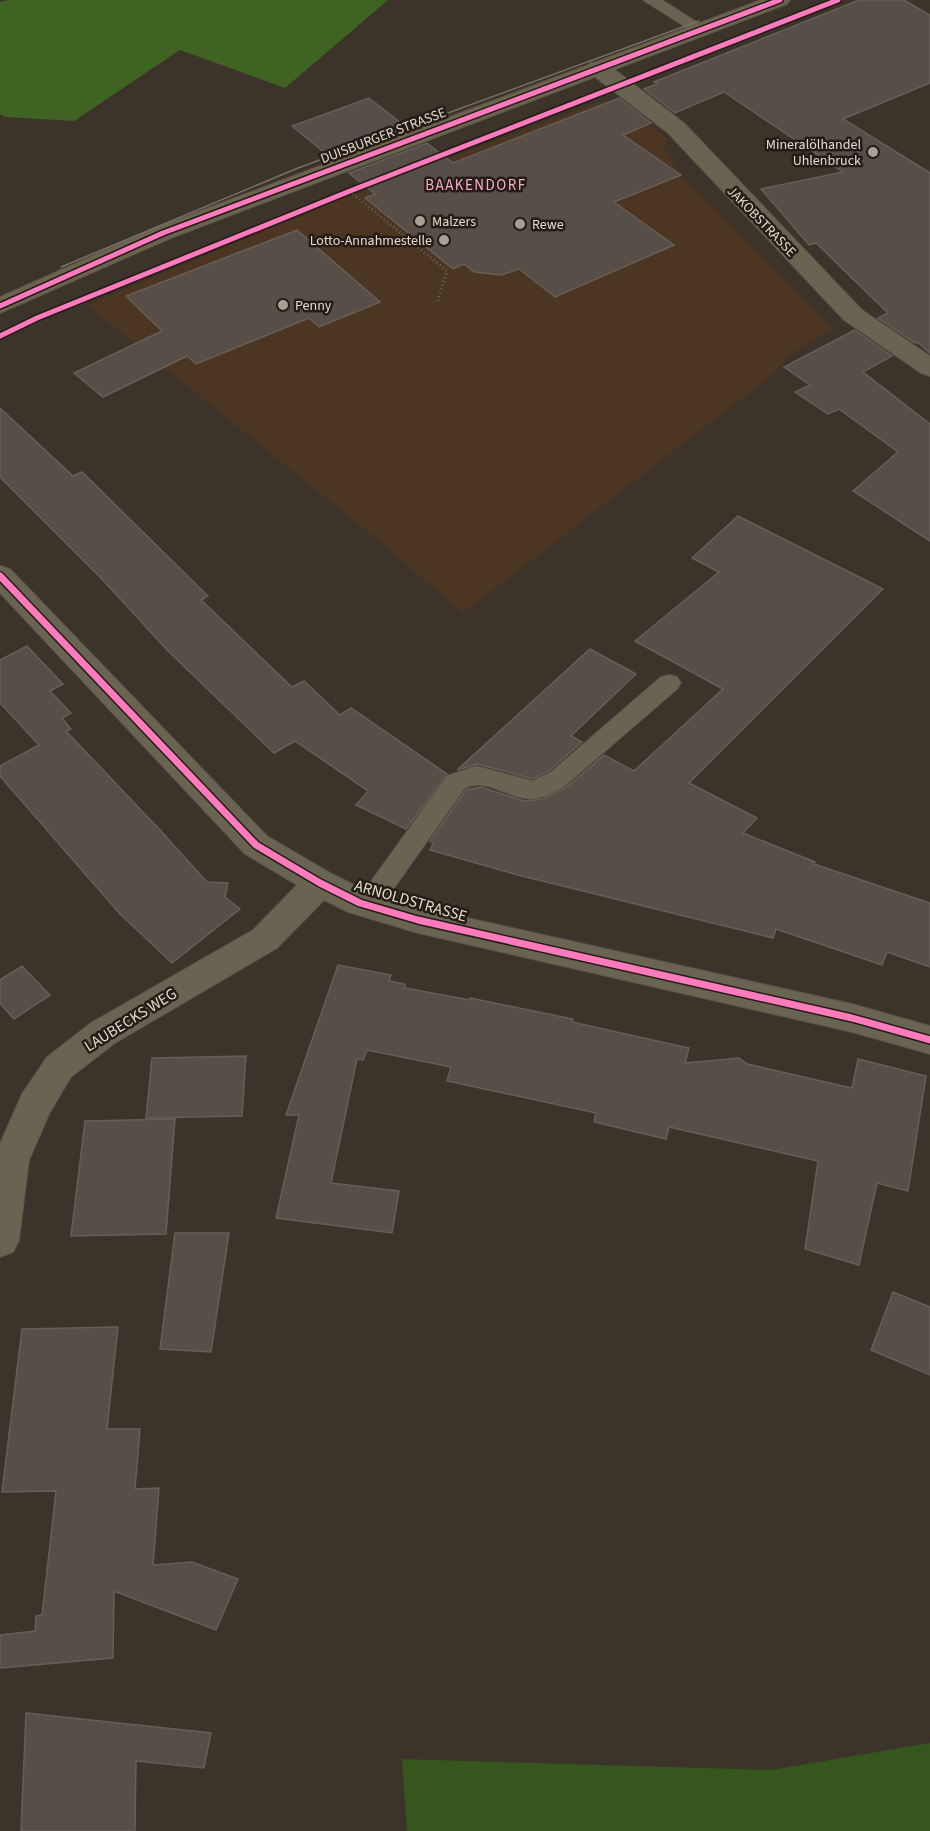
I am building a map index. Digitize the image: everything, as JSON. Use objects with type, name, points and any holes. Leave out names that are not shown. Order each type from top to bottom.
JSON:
[{"type":"main road","name":"DUISBURGER STRASSE","points":[[0,306],[164,233],[780,0]]},
{"type":"street","name":"JAKOBSTRASSE","points":[[598,68],[676,128],[853,315],[930,368]]},
{"type":"street","name":"ARNOLDSTRASSE","points":[[0,576],[256,845],[320,883],[368,905],[429,922],[852,1018],[930,1041]]},
{"type":"street","name":"LAUBECKS WEG","points":[[0,1240],[11,1160],[35,1105],[59,1067],[103,1033],[265,939],[320,883]]},
{"type":"lane","points":[[651,0],[701,30]]},
{"type":"lane","points":[[368,905],[456,782],[465,776],[476,774],[531,790],[543,787],[559,778],[669,683]]},
{"type":"path","points":[[350,191],[447,271],[437,303]]},
{"type":"shaded area","points":[[598,102],[622,104],[668,140],[664,149],[681,175],[833,329],[793,353],[771,376],[463,613],[367,531],[87,305],[339,200]]},
{"type":"green space","points":[[8,0],[388,0],[285,88],[180,50],[74,121],[5,117],[0,114],[0,2]]},
{"type":"green space","points":[[930,1743],[930,1831],[407,1831],[402,1759],[771,1770]]},
{"type":"building","points":[[859,0],[904,0],[930,15],[930,83],[843,119],[930,173],[930,353],[917,342],[915,343],[878,318],[888,313],[816,243],[809,245],[761,189],[843,172],[724,92],[675,113],[644,89],[657,84],[654,82]]},
{"type":"building","points":[[369,98],[410,130],[332,159],[292,126]]},
{"type":"building","name":"Rewe","points":[[619,98],[651,123],[623,135],[681,175],[614,202],[674,245],[555,297],[519,269],[501,275],[474,272],[464,264],[453,269],[365,198],[375,194],[349,173],[427,143],[453,163]]},
{"type":"building","points":[[297,230],[380,302],[319,327],[309,318],[196,364],[187,356],[103,397],[74,373],[162,331],[126,296]]},
{"type":"building","points":[[855,330],[892,356],[863,372],[930,424],[930,541],[853,491],[898,452],[839,409],[828,414],[795,392],[810,385],[784,367]]},
{"type":"building","points":[[0,408],[73,476],[82,472],[208,596],[201,600],[292,687],[304,681],[340,715],[351,708],[447,774],[406,829],[356,805],[368,791],[295,741],[274,753],[167,650],[101,578],[0,477]]},
{"type":"building","points":[[738,516],[883,589],[689,783],[757,818],[743,833],[815,862],[814,864],[930,903],[930,967],[887,952],[882,965],[776,929],[773,938],[518,875],[430,850],[433,843],[430,841],[466,790],[481,787],[524,801],[543,799],[568,786],[604,755],[634,771],[723,689],[635,641],[719,572],[692,558]]},
{"type":"building","points":[[27,646],[63,684],[50,691],[71,713],[62,718],[71,729],[66,731],[207,882],[228,883],[225,897],[240,909],[172,963],[120,914],[0,776],[0,766],[39,745],[0,703],[0,660]]},
{"type":"building","points":[[590,649],[636,674],[571,736],[582,742],[550,770],[533,779],[477,764],[457,770]]},
{"type":"building","points":[[338,965],[391,975],[389,981],[405,984],[405,988],[470,1000],[470,998],[573,1019],[572,1022],[689,1048],[685,1063],[739,1058],[747,1064],[852,1088],[858,1059],[926,1076],[908,1191],[877,1183],[859,1265],[805,1249],[818,1161],[669,1127],[666,1139],[594,1122],[596,1113],[447,1081],[451,1067],[367,1050],[363,1060],[357,1059],[331,1183],[399,1191],[392,1233],[276,1218],[299,1115],[286,1115]]},
{"type":"building","points":[[22,966],[50,995],[14,1019],[0,1003],[0,980]]},
{"type":"building","points":[[246,1056],[242,1116],[146,1118],[152,1058]]},
{"type":"building","points":[[175,1119],[166,1234],[71,1236],[85,1121]]},
{"type":"building","points":[[175,1233],[229,1233],[211,1352],[160,1349]]},
{"type":"building","points":[[893,1292],[930,1307],[930,1375],[871,1350]]},
{"type":"building","points":[[118,1327],[107,1429],[140,1429],[135,1489],[159,1488],[153,1565],[192,1562],[238,1579],[216,1630],[114,1591],[113,1658],[0,1668],[0,1635],[35,1631],[36,1616],[42,1615],[56,1491],[2,1492],[22,1329]]},
{"type":"building","points":[[26,1713],[211,1733],[204,1768],[136,1761],[135,1831],[21,1831]]},
{"type":"tram line","points":[[0,304],[161,233],[780,0]]},
{"type":"tram line","points":[[61,267],[298,168],[699,21]]},
{"type":"cycle path","points":[[0,306],[163,233],[780,0]]},
{"type":"cycle path","points":[[0,336],[37,318],[350,191],[838,0]]},
{"type":"cycle path","points":[[0,576],[256,845],[320,883],[360,903],[418,920],[852,1018],[930,1040]]},
{"type":"place","name":"Mineralölhandel Uhlenbruck","points":[[873,152]]},
{"type":"place","name":"Malzers","points":[[420,221]]},
{"type":"place","name":"Rewe","points":[[520,224]]},
{"type":"place","name":"Lotto-Annahmestelle","points":[[444,240]]},
{"type":"place","name":"Penny","points":[[283,305]]},
{"type":"district","name":"BAAKENDORF","points":[[476,185]]}]
